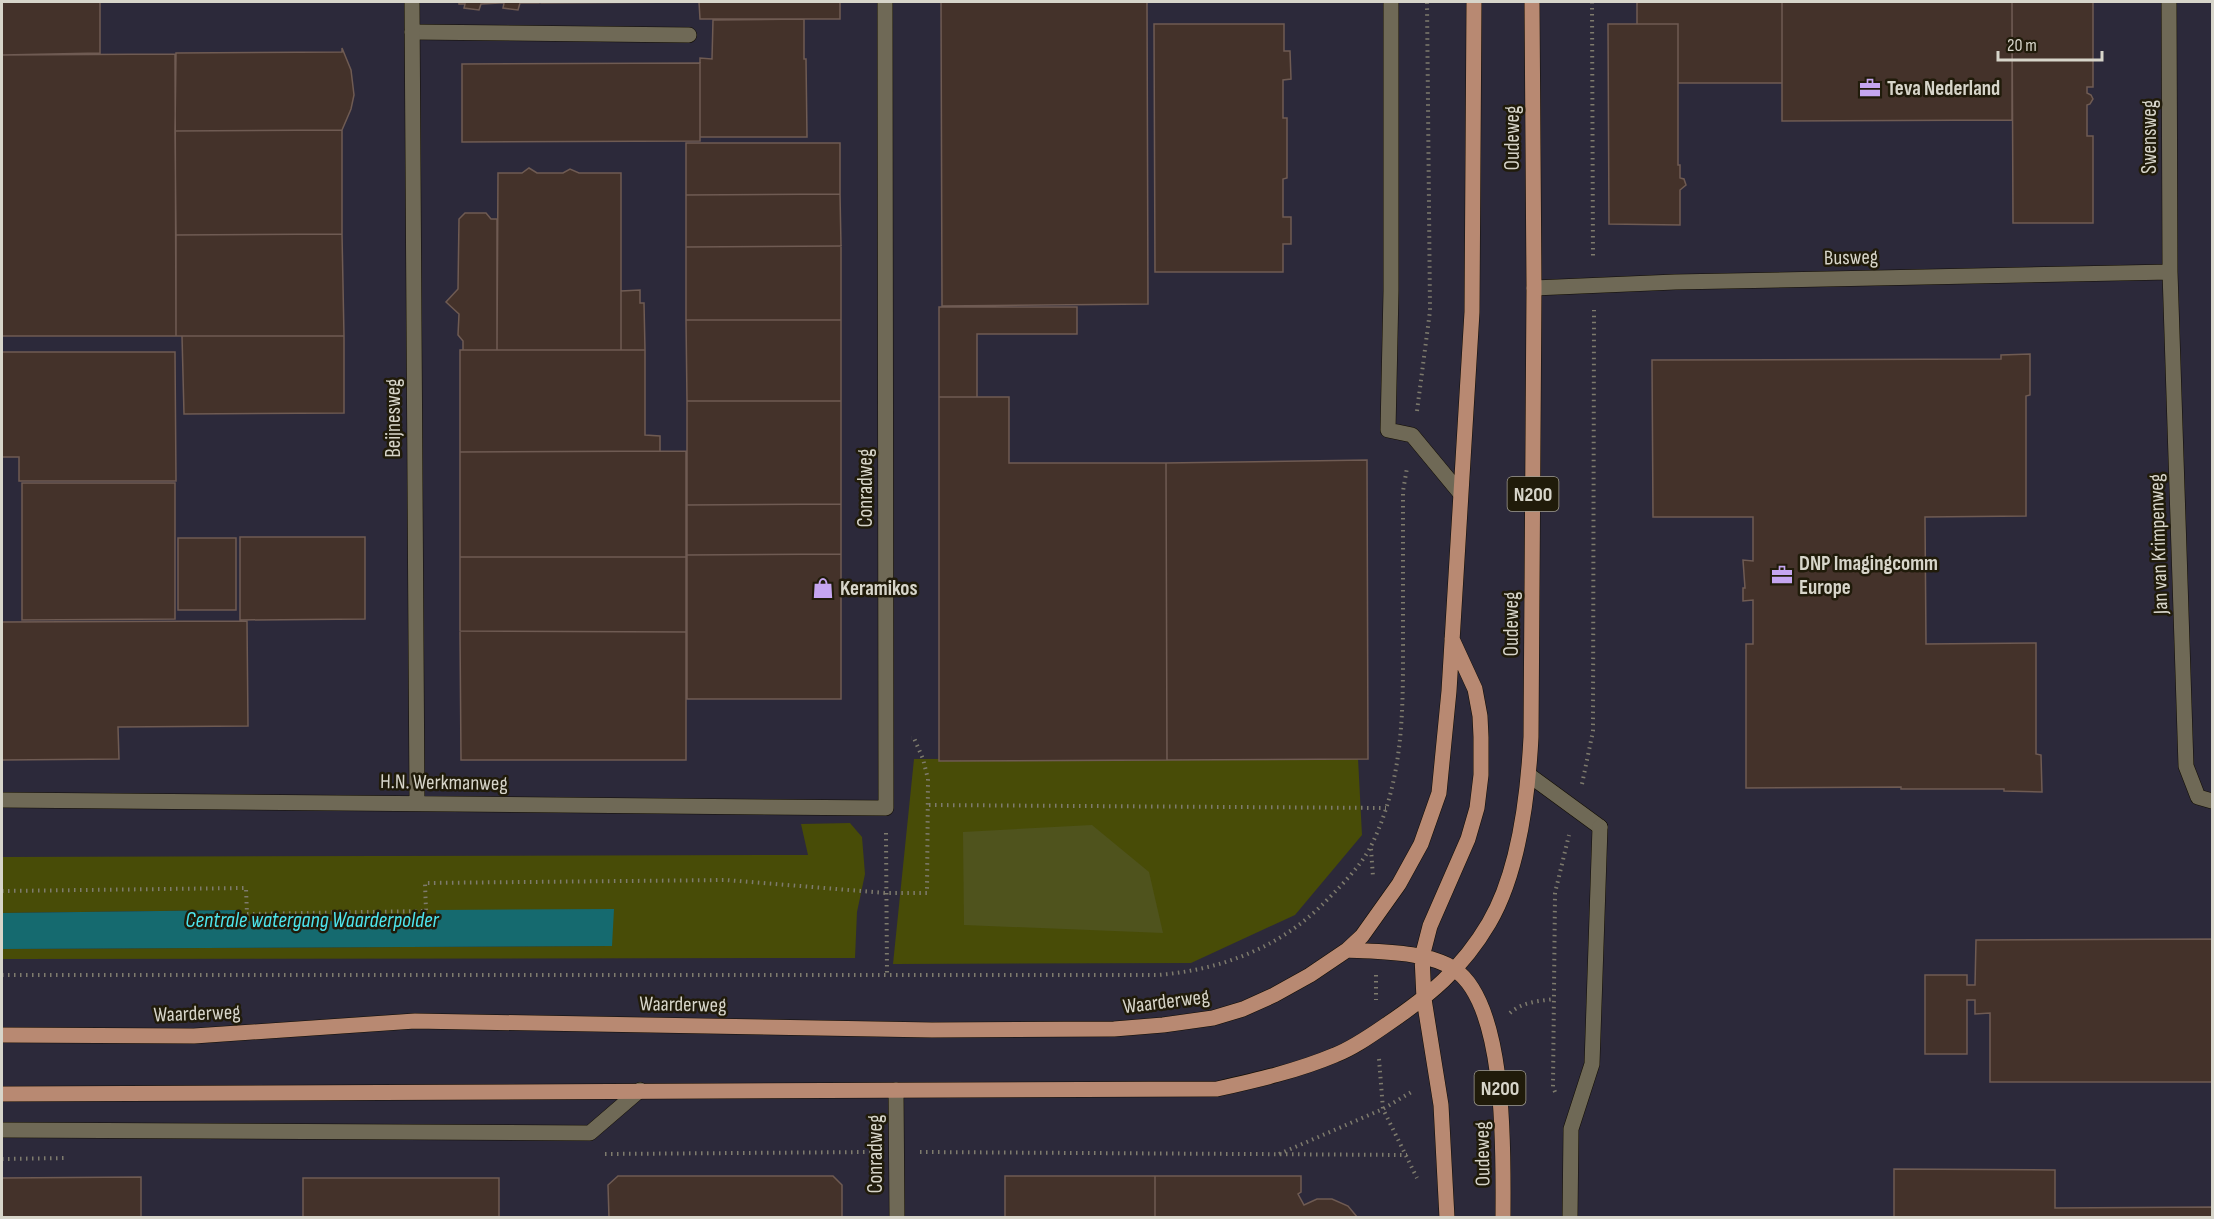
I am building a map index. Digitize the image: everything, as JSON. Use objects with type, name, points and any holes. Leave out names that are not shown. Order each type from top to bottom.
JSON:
[{"type":"main road","name":"Oudeweg","points":[[1347,950],[1362,936],[1399,884],[1421,844],[1439,793],[1449,691],[1472,312],[1474,2]]},
{"type":"main road","name":"Oudeweg","points":[[1503,1218],[1503,1140],[1497,1067],[1490,1033],[1479,1000],[1455,969],[1490,921],[1504,887],[1515,852],[1529,775],[1534,288],[1532,2]]},
{"type":"main road","name":"Oudeweg","points":[[1447,1218],[1441,1105],[1424,999],[1422,957],[1430,926],[1468,839],[1477,808],[1481,775],[1480,716],[1477,696],[1451,637]]},
{"type":"main road","points":[[2,1094],[1217,1089],[1258,1080],[1338,1055],[1424,999],[1455,969],[1422,957],[1347,950]]},
{"type":"main road","name":"Waarderweg","points":[[2,1035],[194,1036],[415,1021],[932,1030],[1124,1028],[1213,1018],[1243,1009],[1274,996],[1347,950]]},
{"type":"street","name":"Beijnesweg","points":[[412,2],[417,803]]},
{"type":"street","name":"Conradweg","points":[[885,2],[886,808]]},
{"type":"street","points":[[1391,2],[1391,291],[1388,430],[1412,435],[1460,493]]},
{"type":"street","name":"Swensweg","points":[[2169,2],[2170,272]]},
{"type":"street","points":[[412,32],[689,35]]},
{"type":"street","name":"Busweg","points":[[1534,288],[1675,282],[2170,272]]},
{"type":"street","name":"Jan van Krimpenweg","points":[[2170,272],[2186,766],[2198,797],[2212,801]]},
{"type":"street","points":[[1529,775],[1600,826],[1592,1064],[1571,1129],[1570,1218]]},
{"type":"street","name":"H.N. Werkmanweg","points":[[2,800],[886,808]]},
{"type":"street","points":[[2,1130],[590,1133],[640,1090]]},
{"type":"street","name":"Conradweg","points":[[896,1090],[897,1218]]},
{"type":"path","points":[[2,975],[1158,975],[1190,972],[1231,961],[1278,940],[1310,916],[1341,886],[1371,848],[1386,808],[1397,765],[1403,722],[1403,491],[1421,391],[1430,311],[1427,2]]},
{"type":"path","points":[[1571,1129],[1553,1087],[1555,893],[1593,731],[1592,2]]},
{"type":"path","points":[[2,891],[246,888],[247,914],[426,911],[425,883],[726,880],[927,893],[929,805],[928,779],[923,759],[914,738],[886,739]]},
{"type":"path","points":[[929,805],[1386,808]]},
{"type":"path","points":[[886,808],[887,975]]},
{"type":"path","points":[[1277,1155],[1383,1109],[1416,1172],[1418,1181]]},
{"type":"path","points":[[791,1153],[1407,1155]]},
{"type":"shaded area","points":[[2,2],[2212,2],[2212,1217],[2,1218]]},
{"type":"shaded area","points":[[1358,758],[1362,835],[1295,915],[1191,963],[893,964],[914,759]]},
{"type":"shaded area","points":[[850,823],[862,837],[865,874],[857,912],[855,958],[2,959],[2,949],[612,946],[436,910],[437,921],[239,921],[237,910],[2,913],[2,857],[808,855],[801,824]]},
{"type":"green space","points":[[1092,825],[1149,872],[1163,933],[964,925],[963,832]]},
{"type":"water","points":[[614,909],[612,946],[2,949],[2,913],[238,910],[239,921],[436,921],[436,910]]},
{"type":"building","points":[[2,2],[100,2],[100,53],[2,55]]},
{"type":"building","points":[[459,2],[499,3],[481,4],[479,10],[464,8],[465,4],[459,4]]},
{"type":"building","points":[[499,2],[539,3],[520,3],[518,10],[503,8],[504,3]]},
{"type":"building","points":[[541,2],[699,2],[541,3]]},
{"type":"building","points":[[699,2],[840,2],[840,19],[700,19]]},
{"type":"building","points":[[941,2],[1147,2],[1148,304],[942,306]]},
{"type":"building","points":[[1637,2],[1782,2],[1782,83],[1678,83],[1678,24],[1637,24]]},
{"type":"building","points":[[1782,2],[2012,2],[2012,120],[1782,121]]},
{"type":"building","points":[[2012,2],[2093,2],[2093,87],[2087,87],[2087,93],[2093,99],[2087,105],[2087,136],[2093,136],[2093,223],[2013,223]]},
{"type":"building","points":[[804,19],[807,137],[700,137],[700,58],[712,59],[713,20]]},
{"type":"building","points":[[1154,24],[1284,24],[1284,51],[1290,51],[1291,79],[1283,80],[1283,118],[1287,118],[1287,178],[1283,179],[1283,217],[1291,217],[1291,244],[1283,244],[1283,272],[1155,272]]},
{"type":"building","points":[[1608,24],[1678,24],[1678,165],[1680,165],[1680,178],[1684,179],[1686,185],[1680,190],[1680,225],[1609,224]]},
{"type":"building","points":[[342,48],[351,70],[354,95],[342,130],[175,131],[176,53],[342,52]]},
{"type":"building","points":[[175,54],[176,336],[2,336],[2,55]]},
{"type":"building","points":[[700,63],[700,141],[462,142],[462,64]]},
{"type":"building","points":[[342,130],[342,234],[176,235],[175,131]]},
{"type":"building","points":[[686,143],[840,143],[840,194],[686,195]]},
{"type":"building","points":[[529,168],[537,173],[563,173],[570,169],[579,173],[621,173],[621,350],[497,350],[498,173],[522,173]]},
{"type":"building","points":[[840,194],[841,246],[686,247],[686,195]]},
{"type":"building","points":[[465,213],[486,213],[491,219],[497,219],[497,350],[463,350],[463,341],[458,335],[459,314],[446,302],[458,289],[459,219]]},
{"type":"building","points":[[342,234],[344,336],[176,336],[176,235]]},
{"type":"building","points":[[841,246],[841,320],[686,320],[686,247]]},
{"type":"building","points":[[640,290],[640,303],[644,303],[645,350],[621,350],[621,291]]},
{"type":"building","points":[[939,307],[1077,307],[1077,334],[977,334],[977,397],[939,397]]},
{"type":"building","points":[[686,320],[841,320],[841,401],[687,401]]},
{"type":"building","points":[[182,336],[344,336],[344,413],[184,414]]},
{"type":"building","points":[[460,350],[645,350],[645,435],[660,436],[660,451],[460,452]]},
{"type":"building","points":[[2,352],[175,352],[176,481],[19,481],[19,457],[2,457]]},
{"type":"building","points":[[2030,354],[2030,395],[2026,396],[2026,516],[1925,517],[1926,644],[2036,643],[2036,754],[2041,755],[2042,792],[2004,791],[2004,789],[1901,789],[1901,787],[1746,788],[1746,644],[1753,644],[1753,600],[1743,601],[1743,588],[1745,588],[1743,560],[1753,561],[1753,517],[1653,517],[1652,360],[2001,359],[2001,355]]},
{"type":"building","points":[[939,397],[1009,397],[1009,463],[1166,463],[1167,760],[939,761]]},
{"type":"building","points":[[687,401],[841,401],[841,504],[687,505]]},
{"type":"building","points":[[686,451],[686,557],[460,557],[460,452]]},
{"type":"building","points":[[1367,460],[1368,759],[1167,760],[1166,463]]},
{"type":"building","points":[[22,483],[175,483],[175,619],[22,620]]},
{"type":"building","points":[[841,504],[841,554],[687,555],[687,505]]},
{"type":"building","points":[[240,537],[365,537],[365,619],[240,620]]},
{"type":"building","points":[[178,538],[236,538],[236,610],[178,610]]},
{"type":"building","points":[[841,554],[841,699],[687,699],[687,555]]},
{"type":"building","points":[[460,557],[686,557],[686,632],[460,631]]},
{"type":"building","points":[[247,621],[248,726],[118,727],[119,759],[2,760],[2,622]]},
{"type":"building","points":[[460,631],[686,632],[686,760],[461,760]]},
{"type":"building","points":[[2212,939],[2212,1082],[1990,1082],[1990,1013],[1975,1014],[1975,1000],[1967,1000],[1967,1054],[1925,1054],[1925,975],[1967,975],[1967,985],[1975,985],[1976,940]]},
{"type":"building","points":[[1894,1169],[2055,1170],[2055,1208],[2212,1207],[2212,1218],[1894,1218]]},
{"type":"building","points":[[618,1176],[833,1176],[842,1185],[842,1218],[609,1218],[608,1185]]},
{"type":"building","points":[[1005,1176],[1155,1176],[1155,1218],[1005,1218]]},
{"type":"building","points":[[1155,1176],[1301,1176],[1301,1192],[1298,1194],[1304,1205],[1317,1199],[1332,1199],[1348,1206],[1358,1218],[1155,1218]]},
{"type":"building","points":[[141,1177],[141,1218],[2,1218],[2,1178]]},
{"type":"building","points":[[303,1178],[499,1178],[499,1218],[303,1218]]},
{"type":"place","name":"Teva Nederland","points":[[1870,88]]},
{"type":"place","name":"DNP Imagingcomm Europe","points":[[1782,575]]},
{"type":"place","name":"Keramikos","points":[[823,588]]},
{"type":"water label","name":"Centrale watergang Waarderpolder","points":[[312,919]]}]
